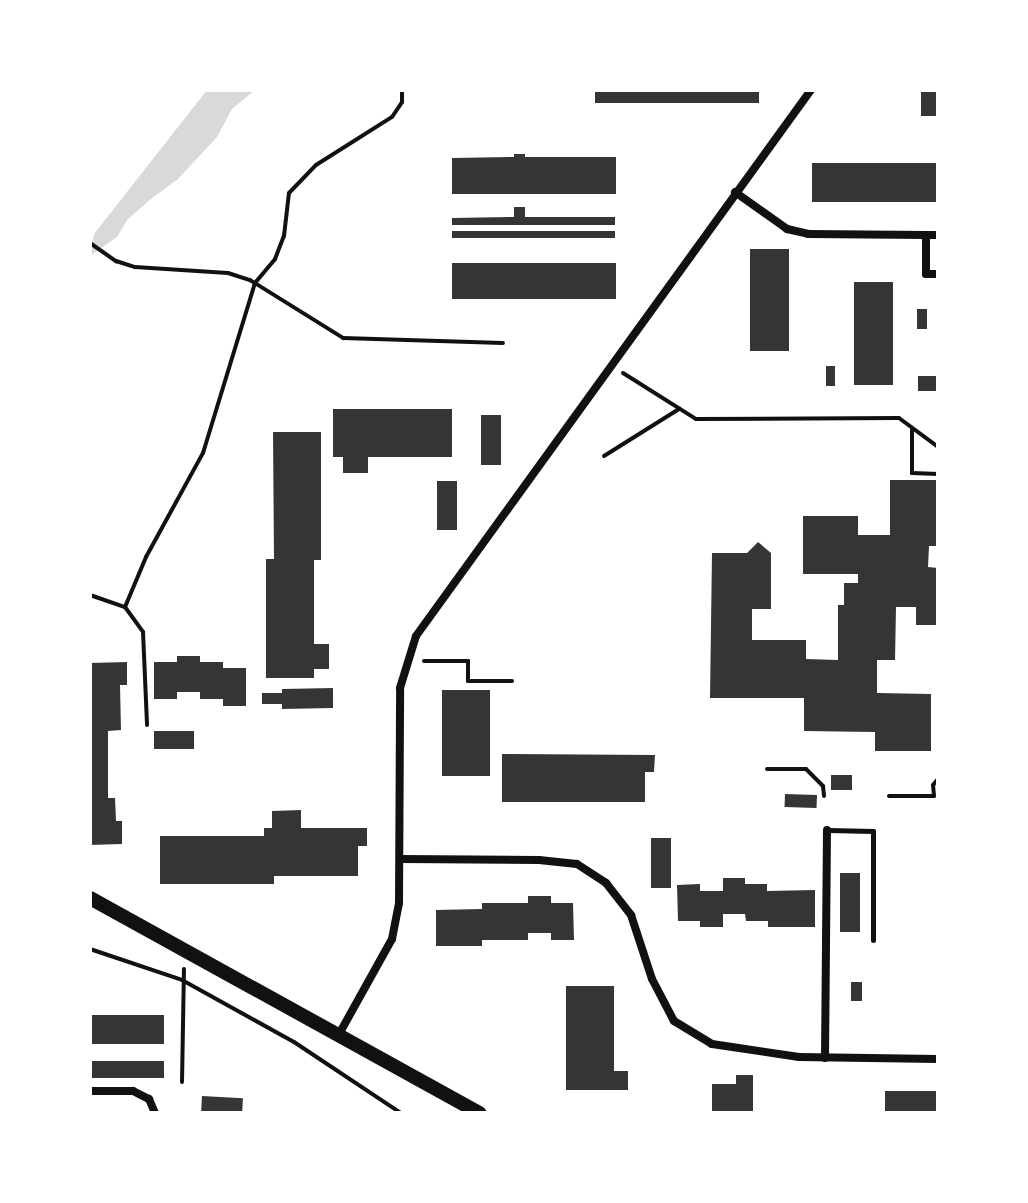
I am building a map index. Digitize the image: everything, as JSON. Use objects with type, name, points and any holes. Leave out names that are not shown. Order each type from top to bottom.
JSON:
[{"type":"street","points":[[338,1036],[392,939],[399,903],[401,859],[400,688],[416,636],[811,90]]},
{"type":"street","points":[[735,192],[787,229],[938,235]]},
{"type":"street","points":[[926,235],[926,274],[938,274]]},
{"type":"street","points":[[825,1058],[827,830]]},
{"type":"street","points":[[401,859],[539,860],[577,864],[606,883],[631,915],[652,979],[674,1021],[712,1044],[825,1058],[938,1059]]},
{"type":"street","points":[[90,898],[480,1113]]},
{"type":"street","points":[[90,1091],[133,1091],[149,1099],[155,1113]]},
{"type":"lane","points":[[827,830],[873,831],[873,940]]},
{"type":"path","points":[[125,607],[146,557],[203,453],[255,283],[275,259],[284,236],[289,193],[316,165],[392,117],[402,102],[402,90]]},
{"type":"path","points":[[90,243],[100,252],[135,267],[228,273],[255,283],[343,338],[364,342],[503,343]]},
{"type":"path","points":[[611,366],[696,419],[899,418],[938,447]]},
{"type":"path","points":[[604,456],[679,409]]},
{"type":"path","points":[[912,429],[912,473],[938,474]]},
{"type":"path","points":[[90,595],[125,607],[137,622],[146,645],[147,725]]},
{"type":"path","points":[[406,661],[468,661],[468,681],[512,681]]},
{"type":"path","points":[[767,769],[806,769],[823,786],[824,796]]},
{"type":"path","points":[[889,796],[934,796],[933,785],[938,779]]},
{"type":"path","points":[[90,949],[182,980],[294,1042],[401,1113]]},
{"type":"path","points":[[182,1082],[182,980],[186,951]]},
{"type":"shaded area","points":[[207,90],[255,90],[232,109],[217,137],[178,179],[127,220],[117,237],[90,256],[94,234]]},
{"type":"building","points":[[595,90],[759,90],[759,103],[595,103]]},
{"type":"building","points":[[921,90],[938,90],[938,116],[921,116]]},
{"type":"building","points":[[514,154],[525,154],[525,157],[616,157],[616,194],[452,194],[452,158],[514,157]]},
{"type":"building","points":[[812,163],[936,163],[936,202],[812,202]]},
{"type":"building","points":[[514,207],[525,207],[525,217],[615,217],[615,225],[452,225],[452,218],[514,217]]},
{"type":"building","points":[[452,231],[615,231],[615,238],[452,238]]},
{"type":"building","points":[[750,249],[789,249],[789,351],[750,351]]},
{"type":"building","points":[[452,263],[616,263],[616,299],[452,299]]},
{"type":"building","points":[[854,282],[893,282],[893,385],[854,385]]},
{"type":"building","points":[[917,309],[927,309],[927,329],[917,329]]},
{"type":"building","points":[[826,366],[835,366],[835,386],[826,386]]},
{"type":"building","points":[[918,376],[938,376],[938,391],[918,391]]},
{"type":"building","points":[[333,409],[452,409],[452,457],[368,457],[368,473],[343,473],[343,457],[333,457]]},
{"type":"building","points":[[481,415],[501,415],[501,465],[481,465]]},
{"type":"building","points":[[273,432],[321,432],[321,560],[314,560],[314,644],[329,644],[329,669],[314,669],[314,678],[266,678],[266,559],[274,559]]},
{"type":"building","points":[[890,480],[938,480],[938,546],[929,546],[928,567],[938,568],[938,625],[916,625],[916,607],[896,607],[895,660],[877,660],[877,693],[931,694],[931,751],[875,751],[875,732],[804,731],[804,698],[710,698],[712,553],[747,553],[758,542],[771,553],[771,609],[752,609],[752,640],[806,640],[806,659],[838,660],[838,605],[844,605],[844,583],[858,583],[858,574],[803,574],[803,516],[858,516],[858,535],[890,535]]},
{"type":"building","points":[[437,481],[457,481],[457,530],[437,530]]},
{"type":"building","points":[[177,656],[200,656],[200,662],[223,662],[223,668],[246,668],[246,706],[223,706],[223,699],[200,699],[200,692],[177,692],[177,699],[154,699],[154,662],[177,662]]},
{"type":"building","points":[[127,662],[127,685],[120,685],[121,730],[108,731],[108,798],[115,798],[116,821],[122,821],[122,844],[90,845],[90,663]]},
{"type":"building","points":[[333,688],[333,708],[282,709],[282,704],[262,704],[262,693],[282,693],[282,689]]},
{"type":"building","points":[[442,690],[490,690],[490,776],[442,776]]},
{"type":"building","points":[[154,731],[194,731],[194,749],[154,749]]},
{"type":"building","points":[[502,754],[655,755],[654,772],[645,772],[645,802],[502,802]]},
{"type":"building","points":[[831,775],[852,775],[852,790],[831,790]]},
{"type":"building","points":[[785,794],[817,795],[817,808],[785,807]]},
{"type":"building","points":[[301,810],[301,828],[367,828],[367,846],[358,846],[358,876],[274,876],[274,884],[160,884],[160,836],[264,836],[264,828],[272,828],[272,811]]},
{"type":"building","points":[[651,838],[671,838],[671,888],[651,888]]},
{"type":"building","points":[[840,873],[860,873],[860,932],[840,932]]},
{"type":"building","points":[[723,878],[745,878],[745,884],[767,884],[767,891],[815,890],[815,927],[768,927],[768,921],[746,921],[745,914],[723,914],[723,927],[700,927],[700,921],[678,921],[677,885],[700,884],[700,891],[723,891]]},
{"type":"building","points":[[528,896],[551,896],[551,903],[573,903],[574,940],[551,940],[551,933],[528,933],[528,940],[482,940],[482,946],[436,946],[436,910],[482,909],[482,903],[528,903]]},
{"type":"building","points":[[851,982],[862,982],[862,1001],[851,1001]]},
{"type":"building","points":[[566,986],[614,986],[614,1071],[628,1071],[628,1090],[566,1090]]},
{"type":"building","points":[[90,1015],[164,1015],[164,1044],[90,1044]]},
{"type":"building","points":[[90,1061],[164,1061],[164,1078],[90,1078]]},
{"type":"building","points":[[736,1075],[753,1075],[753,1113],[712,1113],[712,1084],[736,1084]]},
{"type":"building","points":[[885,1091],[938,1091],[938,1113],[885,1113]]},
{"type":"building","points":[[202,1096],[243,1098],[242,1113],[201,1113]]}]
